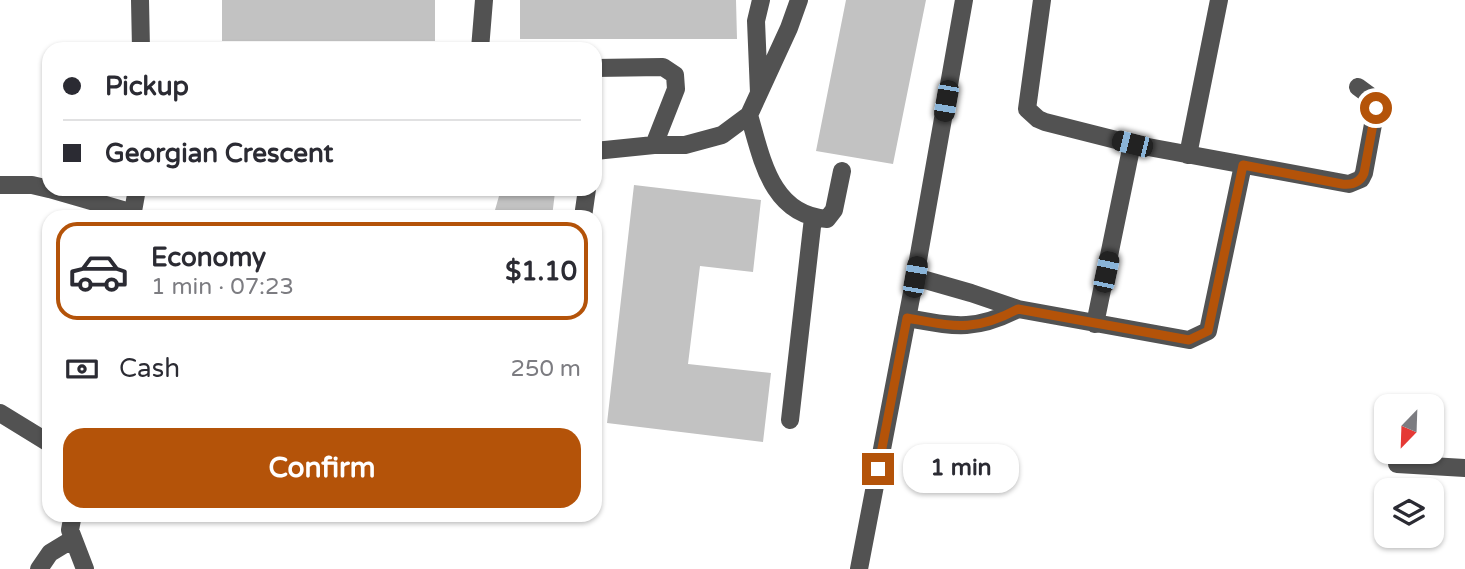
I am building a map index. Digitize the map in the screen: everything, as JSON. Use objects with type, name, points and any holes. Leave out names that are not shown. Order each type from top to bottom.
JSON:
[{"type":"street","points":[[140,0],[141,42]]},
{"type":"street","points":[[481,42],[484,0]]},
{"type":"street","points":[[759,97],[756,21],[761,0]]},
{"type":"street","points":[[602,150],[685,145],[722,135],[749,115],[799,0]]},
{"type":"street","points":[[859,569],[964,0]]},
{"type":"street","points":[[1042,0],[1027,109],[1038,120],[1132,144],[1342,184],[1355,183],[1364,173],[1376,108],[1373,98],[1358,88]]},
{"type":"street","points":[[1188,155],[1219,0]]},
{"type":"street","points":[[602,68],[663,67],[675,75],[676,89],[654,145]]},
{"type":"street","points":[[749,115],[773,187],[785,200],[813,218],[827,219],[834,210],[842,171]]},
{"type":"street","points":[[1095,324],[1132,144]]},
{"type":"street","points":[[915,277],[1018,309],[1189,340],[1208,331],[1243,165]]},
{"type":"street","points":[[0,185],[42,187]]},
{"type":"street","points":[[72,196],[116,210]]},
{"type":"street","points":[[790,420],[813,218]]},
{"type":"street","points":[[907,318],[962,327],[992,322],[1018,309]]},
{"type":"street","points":[[0,413],[42,439]]},
{"type":"street","points":[[1396,464],[1465,468]]},
{"type":"street","points":[[72,522],[70,530],[83,565]]},
{"type":"street","points":[[39,569],[50,552],[73,539]]},
{"type":"building","points":[[222,0],[435,0],[435,41],[222,41]]},
{"type":"building","points":[[520,0],[736,0],[737,39],[520,39]]},
{"type":"building","points":[[846,0],[926,0],[893,164],[816,151]]},
{"type":"building","points":[[634,185],[761,200],[753,272],[700,266],[688,364],[771,373],[763,442],[607,423]]},
{"type":"building","points":[[499,196],[555,196],[553,210],[495,210]]},
{"type":"route","points":[[878,469],[907,318],[962,327],[992,322],[1018,309],[1194,339],[1208,331],[1243,165],[1342,184],[1355,183],[1364,173],[1376,108]]}]
